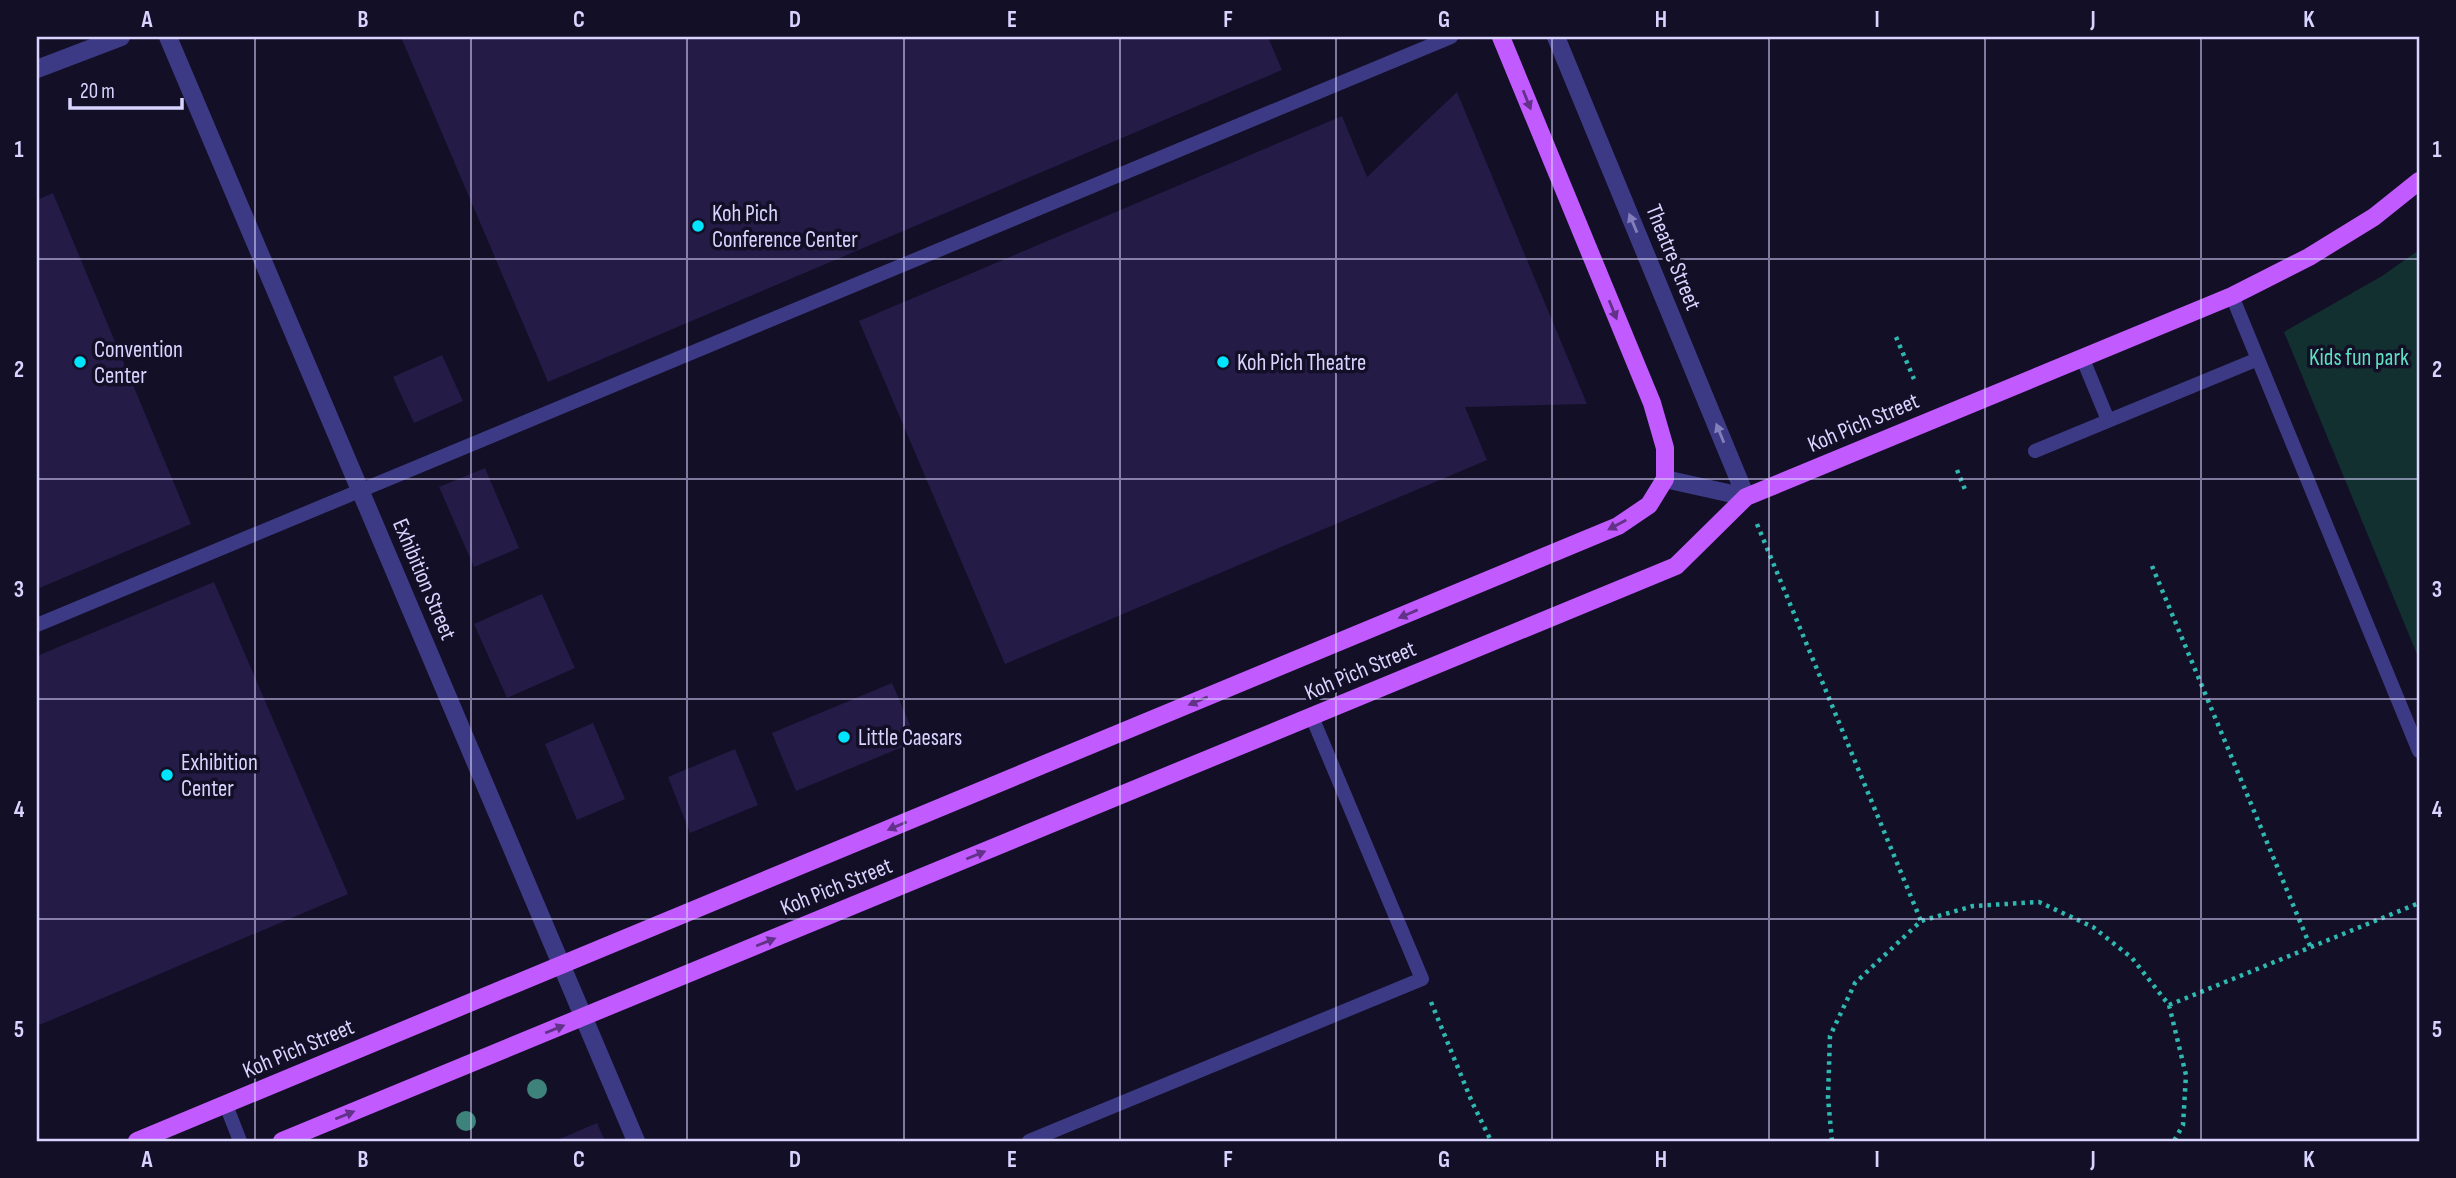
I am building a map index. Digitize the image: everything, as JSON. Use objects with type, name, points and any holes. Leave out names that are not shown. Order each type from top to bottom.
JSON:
[{"type":"main road","points":[[1501,37],[1652,403],[1665,448],[1665,479]]},
{"type":"main road","name":"Koh Pich Street","points":[[282,1141],[1676,566],[1746,496],[2232,296],[2309,257],[2374,217],[2419,181]]},
{"type":"main road","name":"Koh Pich Street","points":[[137,1141],[1618,526],[1649,506],[1665,479]]},
{"type":"street","points":[[37,69],[121,37]]},
{"type":"street","name":"Exhibition Street","points":[[168,37],[636,1141]]},
{"type":"street","name":"Theatre Street","points":[[1556,37],[1746,496]]},
{"type":"street","points":[[1665,479],[1746,496]]},
{"type":"lane","points":[[37,625],[1451,37]]},
{"type":"lane","points":[[2232,296],[2419,751]]},
{"type":"lane","points":[[2082,357],[2109,420]]},
{"type":"lane","points":[[2035,451],[2258,359]]},
{"type":"lane","points":[[1029,1141],[1422,979],[1312,716]]},
{"type":"lane","points":[[226,1105],[240,1141]]},
{"type":"path","points":[[1896,337],[1914,379]]},
{"type":"path","points":[[1957,470],[1966,492]]},
{"type":"path","points":[[1746,496],[1921,921]]},
{"type":"path","points":[[2152,566],[2311,948]]},
{"type":"path","points":[[1832,1141],[1828,1098],[1830,1036],[1855,983],[1921,921],[1973,906],[2039,902],[2093,927],[2132,958],[2169,1005],[2186,1075],[2183,1125],[2174,1141]]},
{"type":"path","points":[[2169,1005],[2419,903]]},
{"type":"path","points":[[1422,979],[1472,1102],[1491,1141]]},
{"type":"green space","name":"Kids fun park","points":[[2419,250],[2419,659],[2284,332],[2382,276]]},
{"type":"building","name":"Koh Pich Conference Center","points":[[401,37],[1268,37],[1282,70],[548,382]]},
{"type":"building","name":"Koh Pich Theatre","points":[[1457,92],[1587,404],[1465,407],[1487,460],[1005,664],[859,321],[1342,116],[1367,177]]},
{"type":"building","name":"Convention Center","points":[[53,193],[191,524],[37,589],[37,200]]},
{"type":"building","points":[[442,355],[463,401],[414,423],[393,377]]},
{"type":"building","points":[[485,468],[519,548],[474,567],[439,487]]},
{"type":"building","name":"Exhibition Center","points":[[214,582],[348,894],[37,1026],[37,656]]},
{"type":"building","points":[[542,594],[575,668],[507,698],[474,624]]},
{"type":"building","name":"Little Caesars","points":[[892,683],[917,741],[796,791],[772,733]]},
{"type":"building","points":[[593,723],[625,799],[577,820],[545,744]]},
{"type":"building","points":[[735,749],[758,805],[690,833],[668,777]]},
{"type":"building","points":[[597,1123],[605,1141],[555,1141]]},
{"type":"place","name":"Koh Pich Conference Center","points":[[698,226]]},
{"type":"place","name":"Convention Center","points":[[80,362]]},
{"type":"place","name":"Koh Pich Theatre","points":[[1223,362]]},
{"type":"place","name":"Little Caesars","points":[[844,737]]},
{"type":"place","name":"Exhibition Center","points":[[167,775]]}]
